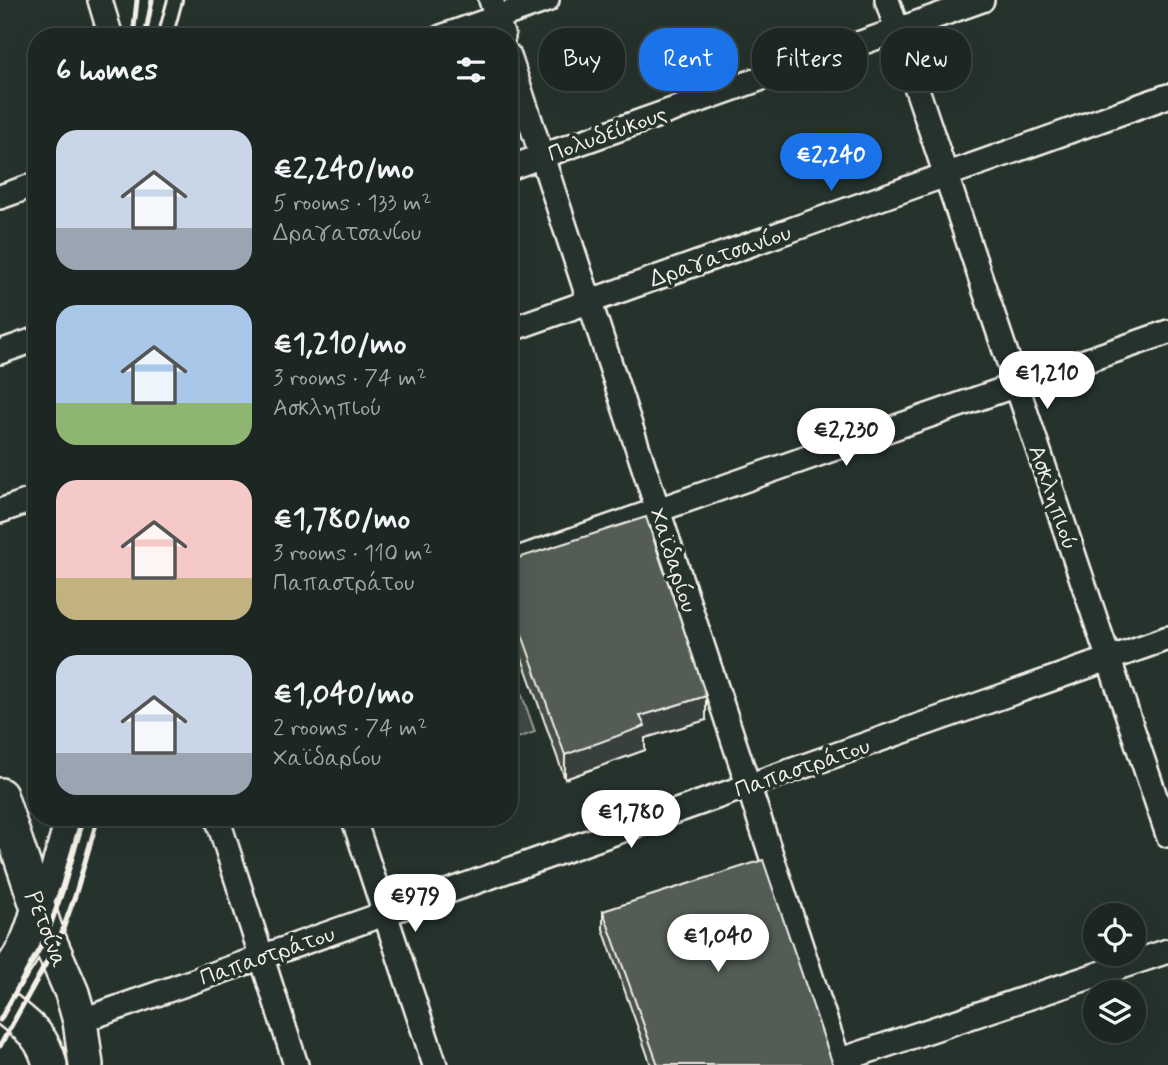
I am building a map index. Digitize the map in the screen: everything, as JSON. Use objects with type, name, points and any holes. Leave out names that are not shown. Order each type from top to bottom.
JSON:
[{"type":"main road","name":"Ρετσίνα","points":[[0,795],[53,953],[72,993],[80,1021],[86,1065]]},
{"type":"main road","points":[[0,983],[18,961],[31,936],[38,910]]},
{"type":"main road","points":[[0,1004],[30,1027],[41,1041],[50,1065]]},
{"type":"street","points":[[100,0],[108,28]]},
{"type":"street","points":[[468,28],[547,0]]},
{"type":"street","name":"Ασκληπιού","points":[[887,0],[896,28]]},
{"type":"street","name":"Πολυδεύκους","points":[[903,28],[982,0]]},
{"type":"street","name":"Πολυδεύκους","points":[[518,165],[881,36]]},
{"type":"street","name":"Χαϊδαρίου","points":[[518,83],[839,1063]]},
{"type":"street","name":"Ασκληπιού","points":[[917,91],[1168,835]]},
{"type":"street","name":"Δραγατσανίου","points":[[518,327],[1168,96]]},
{"type":"street","points":[[0,196],[28,187]]},
{"type":"street","points":[[518,559],[1168,332]]},
{"type":"street","points":[[0,352],[28,342]]},
{"type":"street","points":[[0,511],[28,501]]},
{"type":"street","name":"Παπαστράτου","points":[[80,1021],[1168,638]]},
{"type":"street","points":[[38,910],[65,826]]},
{"type":"street","points":[[220,826],[296,1065]]},
{"type":"street","points":[[356,826],[435,1065]]},
{"type":"street","points":[[839,1063],[1168,951]]},
{"type":"lane","points":[[167,28],[175,0]]},
{"type":"shaded area","points":[[518,684],[535,732],[518,738]]},
{"type":"building","points":[[646,517],[706,696],[640,716],[645,726],[565,755],[518,623],[518,558]]},
{"type":"building","points":[[763,860],[833,1065],[658,1065],[603,911]]},
{"type":"railway","points":[[134,28],[137,0]]},
{"type":"railway","points":[[147,28],[152,0]]},
{"type":"railway","points":[[0,1020],[47,935],[81,826]]},
{"type":"railway","points":[[0,1046],[59,940],[95,826]]}]
